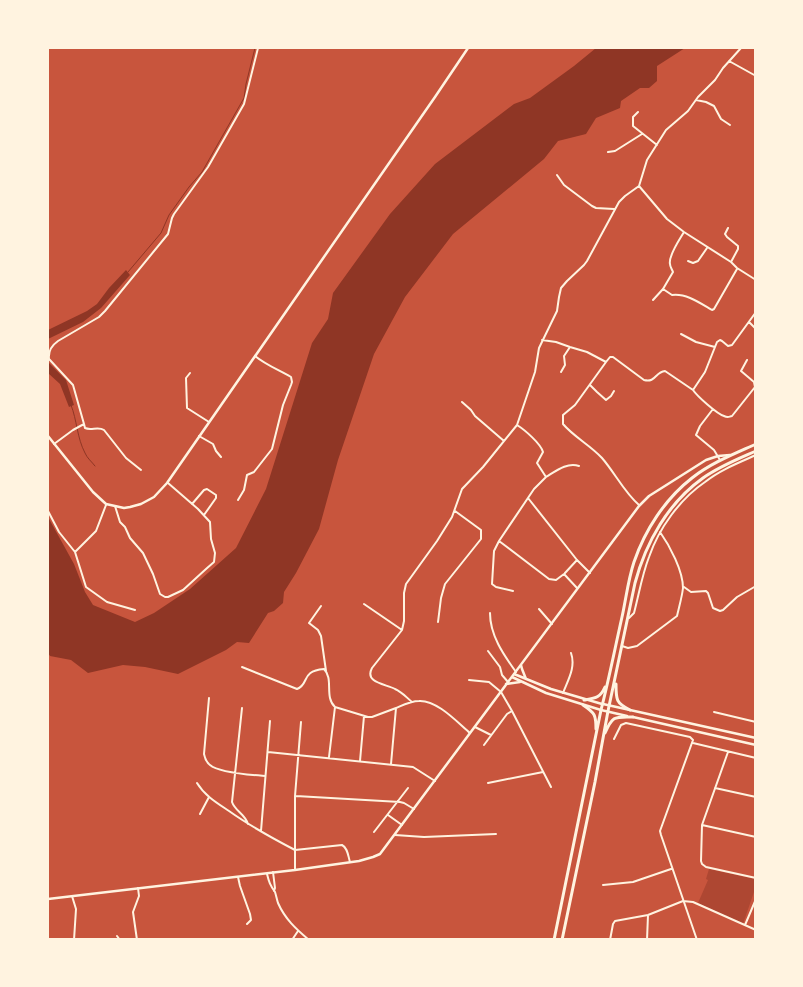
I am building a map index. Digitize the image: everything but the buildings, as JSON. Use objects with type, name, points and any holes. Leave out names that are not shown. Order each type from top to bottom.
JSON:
[{"type":"highway","points":[[554,940],[601,710],[635,560],[647,532],[658,514],[682,487],[704,470],[756,444]]},
{"type":"highway","points":[[562,940],[635,583],[647,546],[669,511],[703,478],[738,458],[756,453]]},
{"type":"highway","points":[[584,700],[599,697],[609,678]]},
{"type":"highway","points":[[616,678],[617,701],[630,710]]},
{"type":"highway","points":[[583,705],[593,712],[596,718],[596,739]]},
{"type":"highway","points":[[602,741],[612,720],[633,717]]},
{"type":"street","points":[[141,470],[126,458],[104,430],[85,428],[73,385],[49,359],[50,349],[58,341],[99,317],[168,234],[174,214],[208,167],[244,104],[258,48]]},
{"type":"street","points":[[48,436],[93,492],[106,504],[130,507],[154,497],[167,483],[436,97],[468,48]]},
{"type":"street","points":[[412,702],[397,690],[374,681],[370,675],[372,668],[402,630],[406,584],[437,541],[455,511],[462,489],[517,426],[534,372],[539,348],[557,311],[562,288],[587,261],[619,202],[639,186],[647,160],[666,130],[688,111],[741,48]]},
{"type":"street","points":[[729,61],[756,76]]},
{"type":"street","points":[[696,100],[714,106],[719,116],[730,125]]},
{"type":"street","points":[[638,112],[633,117],[633,126],[657,145]]},
{"type":"street","points":[[608,152],[614,151],[642,134]]},
{"type":"street","points":[[557,175],[564,185],[592,206],[614,209]]},
{"type":"street","points":[[639,186],[668,219],[684,232],[756,280]]},
{"type":"street","points":[[728,228],[727,237],[738,246],[730,262]]},
{"type":"street","points":[[653,300],[663,289],[673,272],[669,261],[684,232]]},
{"type":"street","points":[[688,261],[693,263],[698,261],[707,248]]},
{"type":"street","points":[[663,289],[672,295],[679,294],[712,310],[737,268]]},
{"type":"street","points":[[693,390],[706,372],[715,347],[720,340],[728,346],[732,345],[756,312]]},
{"type":"street","points":[[749,322],[756,329]]},
{"type":"street","points":[[681,334],[696,342],[715,347]]},
{"type":"street","points":[[542,340],[556,342],[587,352],[606,362]]},
{"type":"street","points":[[561,372],[565,366],[564,356],[570,347]]},
{"type":"street","points":[[238,500],[244,490],[248,475],[254,472],[272,449],[282,408],[292,382],[291,378],[265,364],[255,356]]},
{"type":"street","points":[[639,506],[631,498],[601,456],[570,432],[563,424],[563,415],[575,405],[606,362],[610,357],[613,357],[644,380],[652,380],[661,371],[665,371],[693,390],[697,396],[725,417],[732,416],[755,387],[754,382],[741,371],[747,360]]},
{"type":"street","points":[[190,373],[186,378],[187,408],[209,422]]},
{"type":"street","points":[[590,385],[606,400],[614,390]]},
{"type":"street","points":[[462,402],[504,441]]},
{"type":"street","points":[[713,408],[696,435],[714,450],[721,461]]},
{"type":"street","points":[[54,444],[84,424]]},
{"type":"street","points":[[517,426],[541,448],[542,452],[537,463],[546,477]]},
{"type":"street","points":[[199,436],[214,444],[216,452],[221,457]]},
{"type":"street","points":[[628,618],[634,613],[648,559],[660,532],[675,510],[702,483],[756,453]]},
{"type":"street","points":[[48,899],[295,870],[350,862],[380,854],[639,506],[649,496],[706,460],[718,456],[731,455]]},
{"type":"street","points":[[512,591],[496,587],[492,584],[494,551],[536,486],[562,467],[579,466]]},
{"type":"street","points":[[115,506],[120,522],[125,527],[130,538],[143,553],[160,594],[168,597],[183,590],[214,562],[215,553],[211,538],[211,525],[204,515],[167,483]]},
{"type":"street","points":[[192,504],[204,490],[207,489],[216,495],[216,498],[204,515]]},
{"type":"street","points":[[528,498],[590,574]]},
{"type":"street","points":[[75,552],[96,531],[106,504]]},
{"type":"street","points":[[48,511],[59,532],[75,552],[86,587],[107,602],[135,610]]},
{"type":"street","points":[[438,622],[445,584],[481,539],[481,530],[455,511]]},
{"type":"street","points":[[622,646],[628,648],[637,646],[677,616],[683,586],[678,564],[660,532]]},
{"type":"street","points":[[500,541],[549,579],[556,580],[577,560]]},
{"type":"street","points":[[564,574],[578,590]]},
{"type":"street","points":[[683,586],[691,592],[706,591],[714,608],[720,610],[723,610],[756,586]]},
{"type":"street","points":[[364,604],[402,630]]},
{"type":"street","points":[[320,606],[309,623],[318,630],[321,636],[332,705],[372,717],[412,702],[424,701],[437,706],[470,733]]},
{"type":"street","points":[[539,610],[552,624]]},
{"type":"street","points":[[490,613],[490,623],[497,642],[514,674],[522,682],[546,693],[608,712],[756,745]]},
{"type":"street","points":[[488,651],[500,666],[502,675],[507,683]]},
{"type":"street","points":[[563,693],[572,672],[573,660],[571,653]]},
{"type":"street","points":[[521,665],[526,679]]},
{"type":"street","points":[[242,667],[297,689],[301,687],[310,672],[322,669],[326,671]]},
{"type":"street","points":[[514,674],[584,700],[756,738]]},
{"type":"street","points":[[469,680],[489,682],[501,692],[551,787]]},
{"type":"street","points":[[507,683],[522,682]]},
{"type":"street","points":[[209,698],[204,757],[209,764],[235,772],[265,776]]},
{"type":"street","points":[[330,758],[335,707]]},
{"type":"street","points":[[242,708],[233,804],[246,818],[248,824]]},
{"type":"street","points":[[391,764],[396,708]]},
{"type":"street","points":[[484,745],[507,714],[512,711]]},
{"type":"street","points":[[714,712],[756,722]]},
{"type":"street","points":[[360,761],[364,716]]},
{"type":"street","points":[[261,832],[270,721]]},
{"type":"street","points":[[295,870],[295,796],[301,722]]},
{"type":"street","points":[[614,739],[621,725],[629,723],[690,737],[693,740],[660,835],[697,940]]},
{"type":"street","points":[[475,726],[491,735]]},
{"type":"street","points":[[693,743],[756,758]]},
{"type":"street","points":[[268,752],[418,768],[435,781]]},
{"type":"street","points":[[728,752],[702,825],[701,861],[706,868],[756,878]]},
{"type":"street","points":[[488,783],[543,772]]},
{"type":"street","points":[[197,783],[205,794],[248,824],[294,850],[342,844],[346,846],[350,862]]},
{"type":"street","points":[[374,832],[408,788]]},
{"type":"street","points":[[715,788],[756,797]]},
{"type":"street","points":[[295,796],[397,802],[404,803],[414,809]]},
{"type":"street","points":[[200,814],[209,797]]},
{"type":"street","points":[[388,814],[402,825]]},
{"type":"street","points":[[702,825],[756,838]]},
{"type":"street","points":[[395,835],[424,837],[496,834]]},
{"type":"street","points":[[603,885],[633,882],[672,868]]},
{"type":"street","points":[[273,872],[274,892]]},
{"type":"street","points":[[267,873],[282,910],[291,924],[309,940]]},
{"type":"street","points":[[238,876],[242,894],[250,914],[251,920],[248,924]]},
{"type":"street","points":[[138,888],[138,896],[133,912],[138,940]]},
{"type":"street","points":[[72,896],[76,909],[74,940]]},
{"type":"street","points":[[745,925],[756,899]]},
{"type":"street","points":[[610,940],[614,922],[648,915],[683,901],[693,902],[756,930]]},
{"type":"street","points":[[647,940],[648,915]]},
{"type":"street","points":[[292,940],[298,931]]},
{"type":"street","points":[[117,936],[120,940]]},
{"type":"shaded area","points":[[596,48],[685,48],[657,66],[657,81],[649,88],[640,88],[621,101],[620,108],[596,118],[586,134],[558,141],[544,159],[453,234],[405,297],[374,354],[338,460],[319,529],[284,592],[283,603],[274,611],[268,613],[249,643],[237,642],[226,650],[178,674],[145,667],[123,665],[88,673],[71,660],[50,656],[48,653],[48,517],[74,564],[85,592],[93,605],[135,622],[154,613],[190,589],[236,548],[266,489],[312,343],[328,319],[333,293],[390,214],[435,164],[514,104],[530,98]]},
{"type":"shaded area","points":[[126,270],[130,275],[101,308],[83,322],[48,339],[48,330],[97,304]]},
{"type":"shaded area","points":[[48,362],[66,380],[74,405],[69,407],[60,384],[48,373]]},
{"type":"shaded area","points":[[709,869],[755,879],[755,889],[743,924],[698,903],[708,880],[706,879]]},
{"type":"waterway","points":[[128,272],[161,233],[169,215],[202,172],[244,98],[255,48]]},
{"type":"waterway","points":[[71,405],[82,447],[87,457],[95,466]]}]
